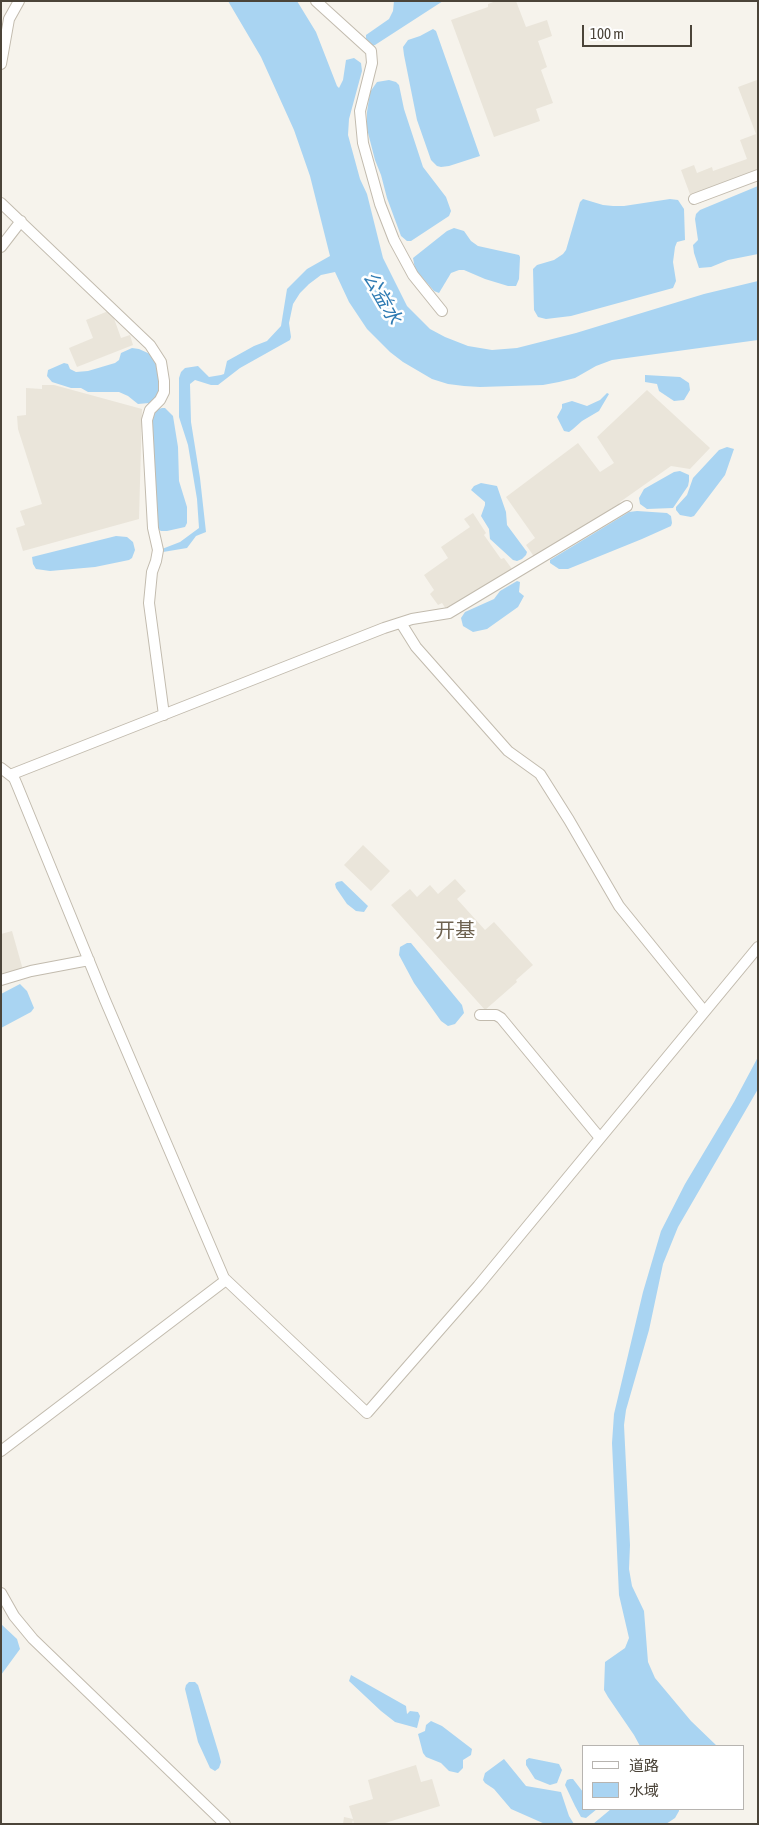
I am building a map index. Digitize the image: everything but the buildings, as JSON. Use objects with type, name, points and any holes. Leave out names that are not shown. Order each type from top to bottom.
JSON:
[{"type":"street","points":[[1,64],[9,19],[19,1]]},
{"type":"street","points":[[316,1],[371,51],[372,63],[360,112],[364,143],[380,204],[394,240],[414,275],[442,311]]},
{"type":"street","points":[[694,199],[758,175]]},
{"type":"street","points":[[1,203],[150,345],[162,362],[164,392],[150,410],[147,420],[152,528],[158,550],[152,572],[150,603],[164,715]]},
{"type":"street","points":[[1,247],[21,221]]},
{"type":"street","points":[[10,775],[401,623],[457,610],[627,506]]},
{"type":"street","points":[[401,623],[416,647],[508,751],[540,774],[619,906],[704,1011]]},
{"type":"street","points":[[1,768],[18,785],[214,1258],[226,1280],[367,1413],[478,1286],[758,947]]},
{"type":"street","points":[[1,980],[89,960]]},
{"type":"street","points":[[480,1015],[501,1018],[600,1138]]},
{"type":"street","points":[[1,1451],[226,1280]]},
{"type":"street","points":[[1,1594],[14,1616],[33,1638],[224,1824]]},
{"type":"shaded area","points":[[496,1],[516,1],[526,27],[547,20],[552,36],[538,41],[547,67],[541,70],[553,103],[536,109],[540,121],[494,137],[451,20],[488,7],[488,4]]},
{"type":"shaded area","points":[[757,80],[758,172],[691,197],[681,170],[694,165],[697,173],[712,167],[713,171],[747,159],[740,140],[756,134],[738,87]]},
{"type":"shaded area","points":[[111,310],[121,338],[130,335],[133,345],[77,367],[69,348],[93,338],[86,320]]},
{"type":"shaded area","points":[[42,385],[54,385],[142,409],[139,519],[23,551],[16,528],[25,525],[20,511],[42,504],[18,429],[17,416],[26,415],[26,388],[42,389]]},
{"type":"shaded area","points":[[647,390],[710,448],[690,469],[671,466],[620,502],[617,510],[535,558],[526,545],[535,538],[506,497],[578,443],[600,472],[614,463],[597,437]]},
{"type":"shaded area","points":[[473,513],[486,533],[484,535],[501,559],[504,558],[512,569],[448,612],[442,603],[438,605],[430,594],[434,590],[424,575],[448,558],[441,547],[470,527],[464,519]]},
{"type":"shaded area","points":[[363,845],[390,871],[371,891],[344,865]]},
{"type":"shaded area","points":[[455,879],[466,891],[457,899],[485,930],[494,922],[533,965],[485,1010],[391,905],[410,889],[417,897],[430,885],[438,894]]},
{"type":"shaded area","points":[[12,931],[23,970],[1,977],[1,934]]},
{"type":"shaded area","points":[[416,1765],[421,1782],[432,1779],[440,1806],[382,1824],[354,1824],[353,1820],[352,1824],[343,1824],[344,1817],[353,1819],[349,1806],[373,1799],[368,1780]]},
{"type":"water","name":"公益水","points":[[228,1],[297,1],[316,32],[339,88],[343,80],[346,60],[354,58],[361,63],[362,71],[349,119],[348,135],[360,179],[367,194],[383,258],[407,306],[430,329],[468,346],[492,350],[517,348],[576,333],[704,294],[758,281],[758,340],[612,360],[596,366],[575,378],[543,385],[480,387],[448,384],[432,379],[390,352],[367,329],[349,302],[335,272],[321,275],[300,293],[293,304],[289,323],[290,340],[240,368],[218,385],[195,380],[190,384],[191,422],[206,532],[196,536],[187,548],[163,552],[162,549],[180,542],[199,528],[197,499],[188,445],[179,417],[179,378],[181,372],[185,368],[198,366],[209,377],[224,374],[227,361],[267,341],[281,326],[287,289],[307,269],[330,256],[310,176],[294,130],[261,57]]},
{"type":"water","points":[[394,1],[443,1],[371,46],[366,39],[366,35],[389,19],[393,11]]},
{"type":"water","points":[[433,29],[436,31],[480,156],[441,167],[431,160],[417,120],[403,47],[408,40]]},
{"type":"water","points":[[389,80],[399,85],[404,109],[423,167],[446,197],[451,211],[449,216],[411,241],[407,241],[401,236],[387,198],[367,129],[370,92],[377,82]]},
{"type":"water","points":[[758,186],[758,254],[728,260],[711,267],[699,268],[693,245],[698,240],[696,214],[700,210]]},
{"type":"water","points":[[583,199],[613,206],[670,199],[678,200],[684,209],[685,240],[677,242],[675,247],[673,262],[676,281],[673,288],[571,316],[546,319],[538,317],[534,310],[533,269],[537,265],[554,260],[566,250],[580,202]]},
{"type":"water","points":[[454,228],[464,231],[471,241],[478,246],[519,255],[519,279],[516,286],[508,286],[464,270],[459,270],[451,273],[439,293],[434,291],[415,269],[413,258],[447,231]]},
{"type":"water","points":[[132,348],[150,354],[157,365],[160,391],[153,401],[149,403],[138,404],[119,392],[88,392],[81,388],[71,388],[52,382],[47,376],[48,370],[64,363],[68,364],[70,369],[76,372],[88,371],[115,363],[119,360],[121,353]]},
{"type":"water","points":[[645,375],[680,377],[689,383],[690,390],[684,400],[674,401],[659,391],[657,384],[645,382]]},
{"type":"water","points":[[607,393],[609,394],[599,411],[582,421],[569,432],[564,431],[557,417],[562,404],[572,401],[587,406],[600,400]]},
{"type":"water","points":[[165,408],[173,416],[178,447],[179,481],[187,507],[187,523],[185,527],[167,531],[161,531],[156,528],[152,420],[156,410]]},
{"type":"water","points":[[727,447],[734,449],[725,475],[694,516],[680,515],[676,507],[687,495],[693,478],[719,450]]},
{"type":"water","points":[[680,471],[689,475],[689,481],[688,486],[673,508],[647,509],[640,504],[639,498],[644,489],[674,472]]},
{"type":"water","points":[[481,483],[497,486],[506,512],[507,525],[527,552],[522,559],[513,560],[490,539],[489,529],[481,516],[485,502],[471,490],[474,486]]},
{"type":"water","points":[[629,512],[667,513],[671,516],[671,526],[568,569],[559,569],[550,563],[550,560]]},
{"type":"water","points":[[116,536],[127,537],[133,542],[135,550],[132,558],[129,560],[95,567],[50,571],[36,569],[33,564],[32,557]]},
{"type":"water","points":[[517,581],[520,582],[519,592],[524,596],[518,607],[487,629],[473,632],[463,626],[461,618],[465,612],[494,599],[500,591]]},
{"type":"water","points":[[342,881],[368,906],[364,912],[356,911],[347,904],[335,884]]},
{"type":"water","points":[[411,943],[462,1005],[464,1013],[455,1024],[448,1026],[441,1021],[414,983],[399,955],[400,947]]},
{"type":"water","points":[[20,984],[27,991],[34,1008],[31,1012],[1,1028],[1,994]]},
{"type":"water","points":[[758,1057],[758,1089],[678,1227],[663,1264],[649,1330],[626,1410],[624,1425],[630,1545],[629,1569],[632,1586],[644,1611],[648,1662],[655,1678],[691,1721],[716,1745],[639,1745],[604,1690],[605,1662],[625,1648],[629,1638],[619,1595],[612,1443],[614,1414],[643,1292],[661,1231],[685,1184],[734,1102]]},
{"type":"water","points":[[1,1624],[17,1639],[20,1649],[1,1675]]},
{"type":"water","points":[[351,1675],[406,1706],[407,1714],[410,1711],[418,1712],[420,1716],[417,1728],[395,1722],[381,1711],[349,1681]]},
{"type":"water","points":[[189,1682],[195,1682],[198,1685],[219,1754],[221,1762],[219,1768],[215,1771],[210,1768],[198,1742],[185,1689]]},
{"type":"water","points":[[431,1721],[442,1726],[472,1749],[471,1755],[463,1760],[463,1768],[458,1773],[449,1771],[441,1763],[426,1757],[423,1753],[418,1734],[425,1731],[426,1725]]},
{"type":"water","points":[[529,1758],[559,1764],[562,1770],[557,1783],[550,1785],[535,1779],[526,1765],[526,1760]]},
{"type":"water","points":[[504,1759],[526,1786],[561,1792],[569,1816],[574,1824],[545,1824],[511,1809],[494,1789],[483,1780],[485,1773]]},
{"type":"water","points":[[573,1779],[582,1791],[582,1810],[596,1810],[586,1818],[581,1817],[575,1806],[565,1785],[567,1780]]},
{"type":"water","points":[[610,1810],[679,1810],[675,1818],[666,1824],[593,1824]]},
{"type":"district","name":"开基","points":[[455,931]]}]
